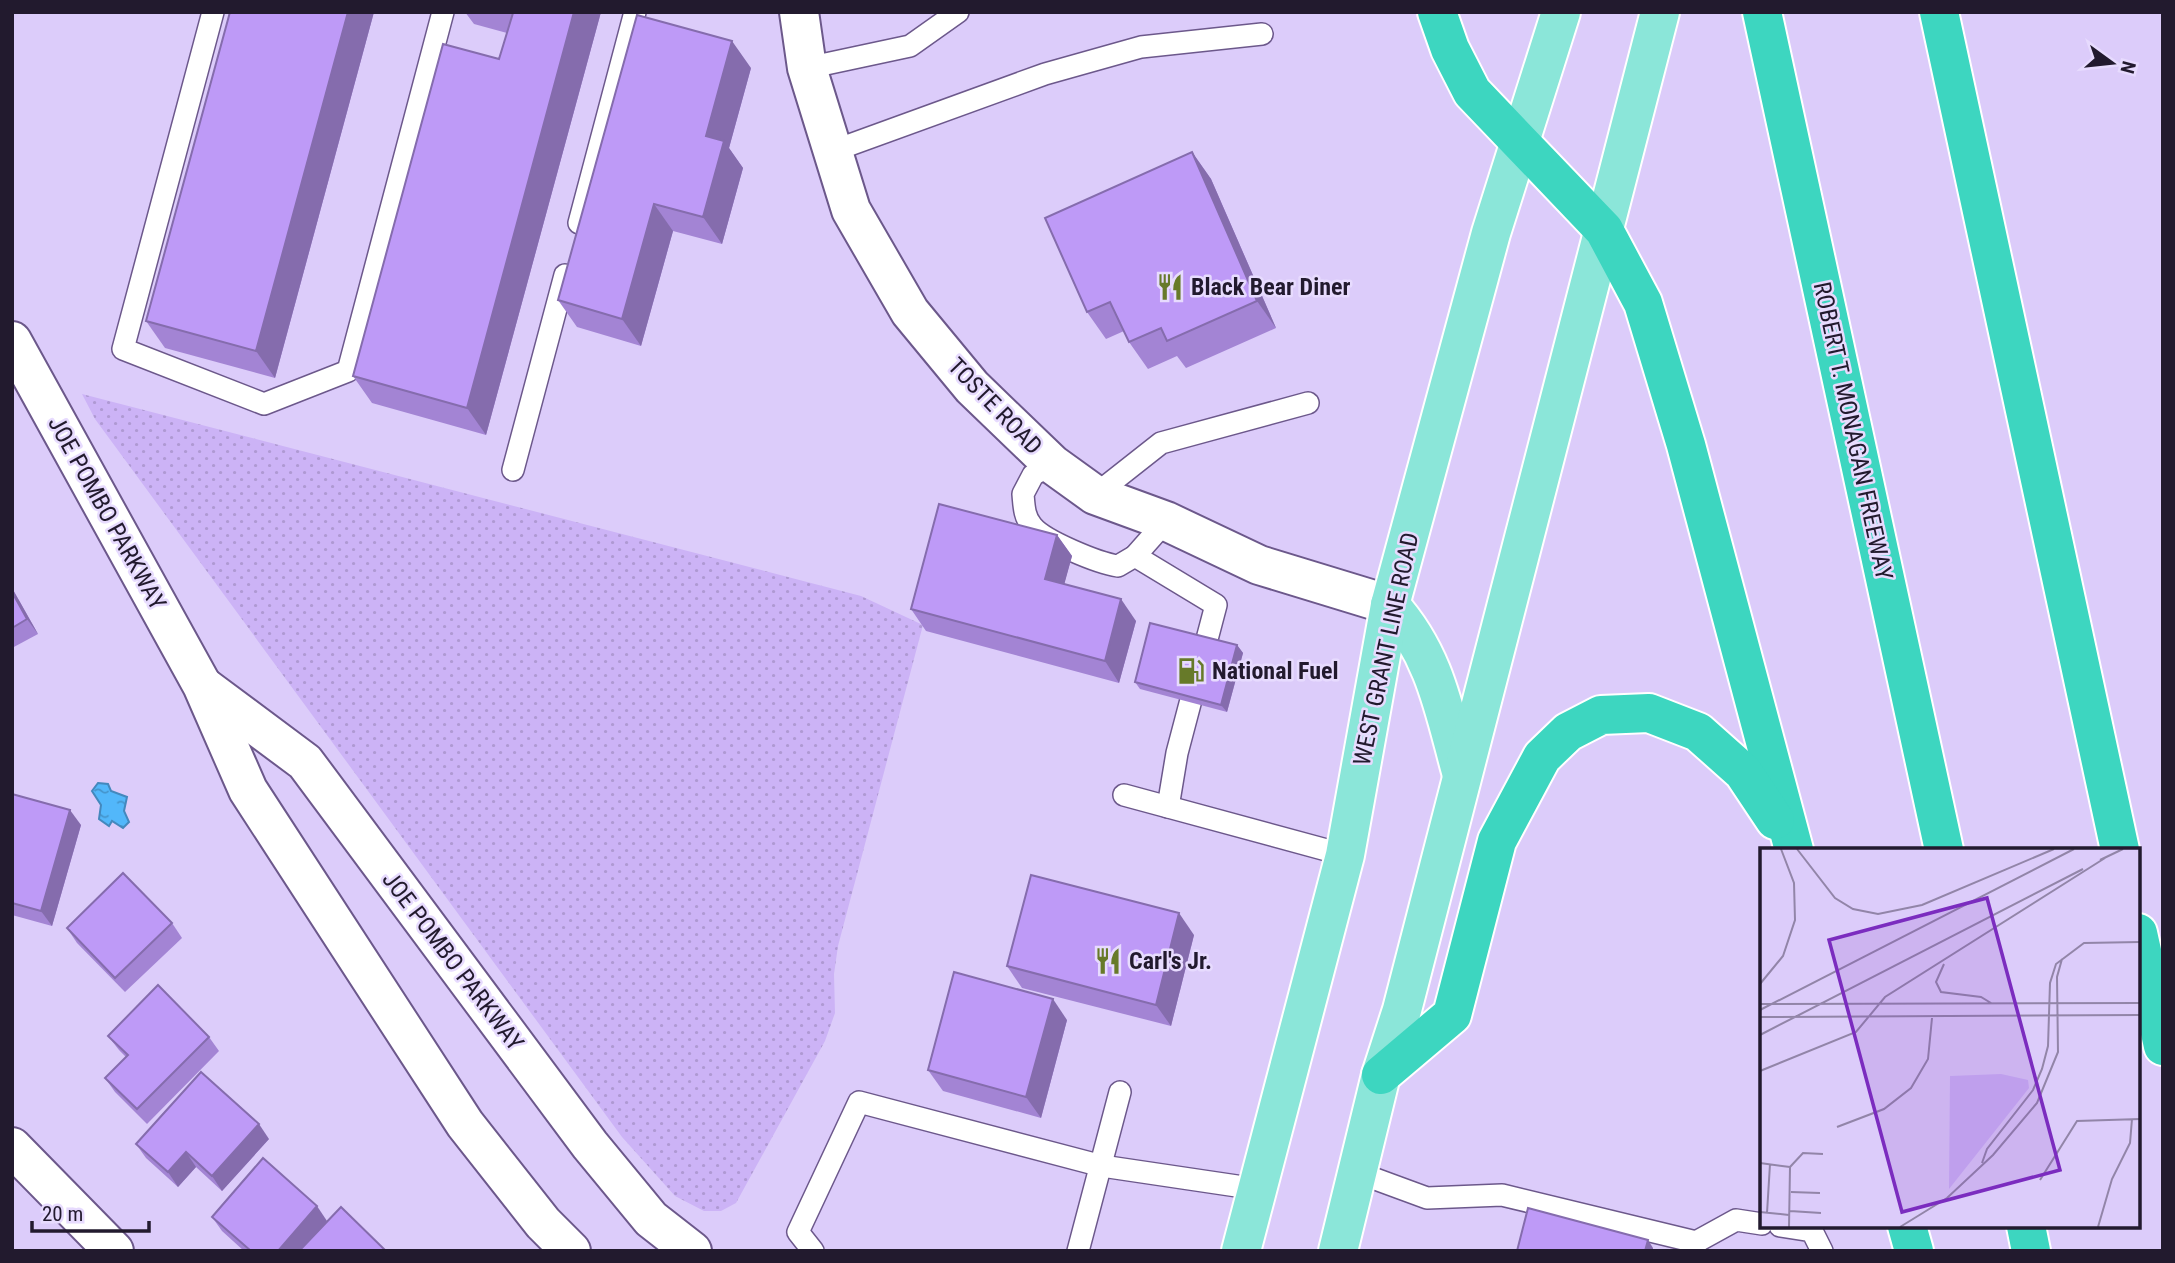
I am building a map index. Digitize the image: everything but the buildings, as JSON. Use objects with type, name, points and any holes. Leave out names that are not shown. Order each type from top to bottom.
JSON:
[{"type":"highway","points":[[1437,12],[1450,49],[1472,92],[1605,230],[1643,303],[1663,367],[1793,848]]},
{"type":"highway","points":[[1939,12],[2120,848]]},
{"type":"highway","name":"ROBERT T. MONAGAN FREEWAY","points":[[1762,15],[1944,848]]},
{"type":"highway","points":[[1381,1075],[1452,1015],[1497,841],[1542,757],[1568,732],[1601,715],[1649,713],[1698,732],[1743,772],[1793,848]]},
{"type":"highway","points":[[2140,942],[2163,1046]]},
{"type":"highway","points":[[1908,1228],[1914,1251]]},
{"type":"highway","points":[[2026,1228],[2031,1251]]},
{"type":"main road","name":"WEST GRANT LINE ROAD","points":[[1241,1251],[1345,855],[1390,605],[1491,233],[1561,12]]},
{"type":"main road","points":[[1338,1251],[1381,1075],[1402,1010],[1660,12]]},
{"type":"main road","points":[[1390,605],[1413,631],[1434,677],[1463,777]]},
{"type":"street","name":"TOSTE ROAD","points":[[799,12],[807,68],[851,210],[910,312],[972,387],[1052,464],[1095,495],[1166,521],[1259,565],[1390,605]]},
{"type":"street","name":"JOE POMBO PARKWAY","points":[[12,341],[202,685],[248,790],[466,1124],[543,1223],[571,1251]]},
{"type":"street","name":"JOE POMBO PARKWAY","points":[[202,685],[305,762],[590,1145],[652,1219],[692,1251]]},
{"type":"street","points":[[12,1146],[114,1251]]},
{"type":"lane","points":[[213,12],[123,349],[264,404],[348,371],[443,12]]},
{"type":"lane","points":[[513,470],[635,12]]},
{"type":"lane","points":[[807,68],[910,46],[958,12]]},
{"type":"lane","points":[[833,151],[1045,74],[1141,47],[1262,34]]},
{"type":"lane","points":[[1095,495],[1161,443],[1308,403]]},
{"type":"lane","points":[[1052,464],[1033,475],[1023,494],[1030,524],[1039,534],[1102,563],[1118,566],[1135,555],[1166,521]]},
{"type":"lane","points":[[1135,555],[1216,605],[1177,753],[1168,807]]},
{"type":"lane","points":[[1124,795],[1345,855]]},
{"type":"lane","points":[[1078,1251],[1120,1091]]},
{"type":"lane","points":[[813,1251],[798,1232],[859,1102],[1102,1166],[1257,1189]]},
{"type":"lane","points":[[1359,1172],[1427,1198],[1502,1195],[1695,1247],[1736,1220],[1760,1224]]},
{"type":"lane","points":[[1793,1228],[1812,1231],[1822,1251]]},
{"type":"shaded area","points":[[82,394],[861,596],[923,625],[838,946],[834,974],[835,1013],[825,1041],[736,1203],[721,1211],[704,1211],[675,1196],[622,1137],[95,419]]},
{"type":"water","points":[[98,783],[108,784],[111,791],[127,797],[124,811],[129,822],[123,828],[112,821],[109,826],[99,819],[101,805],[92,791]]},
{"type":"place","name":"Black Bear Diner","points":[[1170,287]]},
{"type":"place","name":"National Fuel","points":[[1191,671]]},
{"type":"place","name":"Carl's Jr.","points":[[1108,961]]}]
